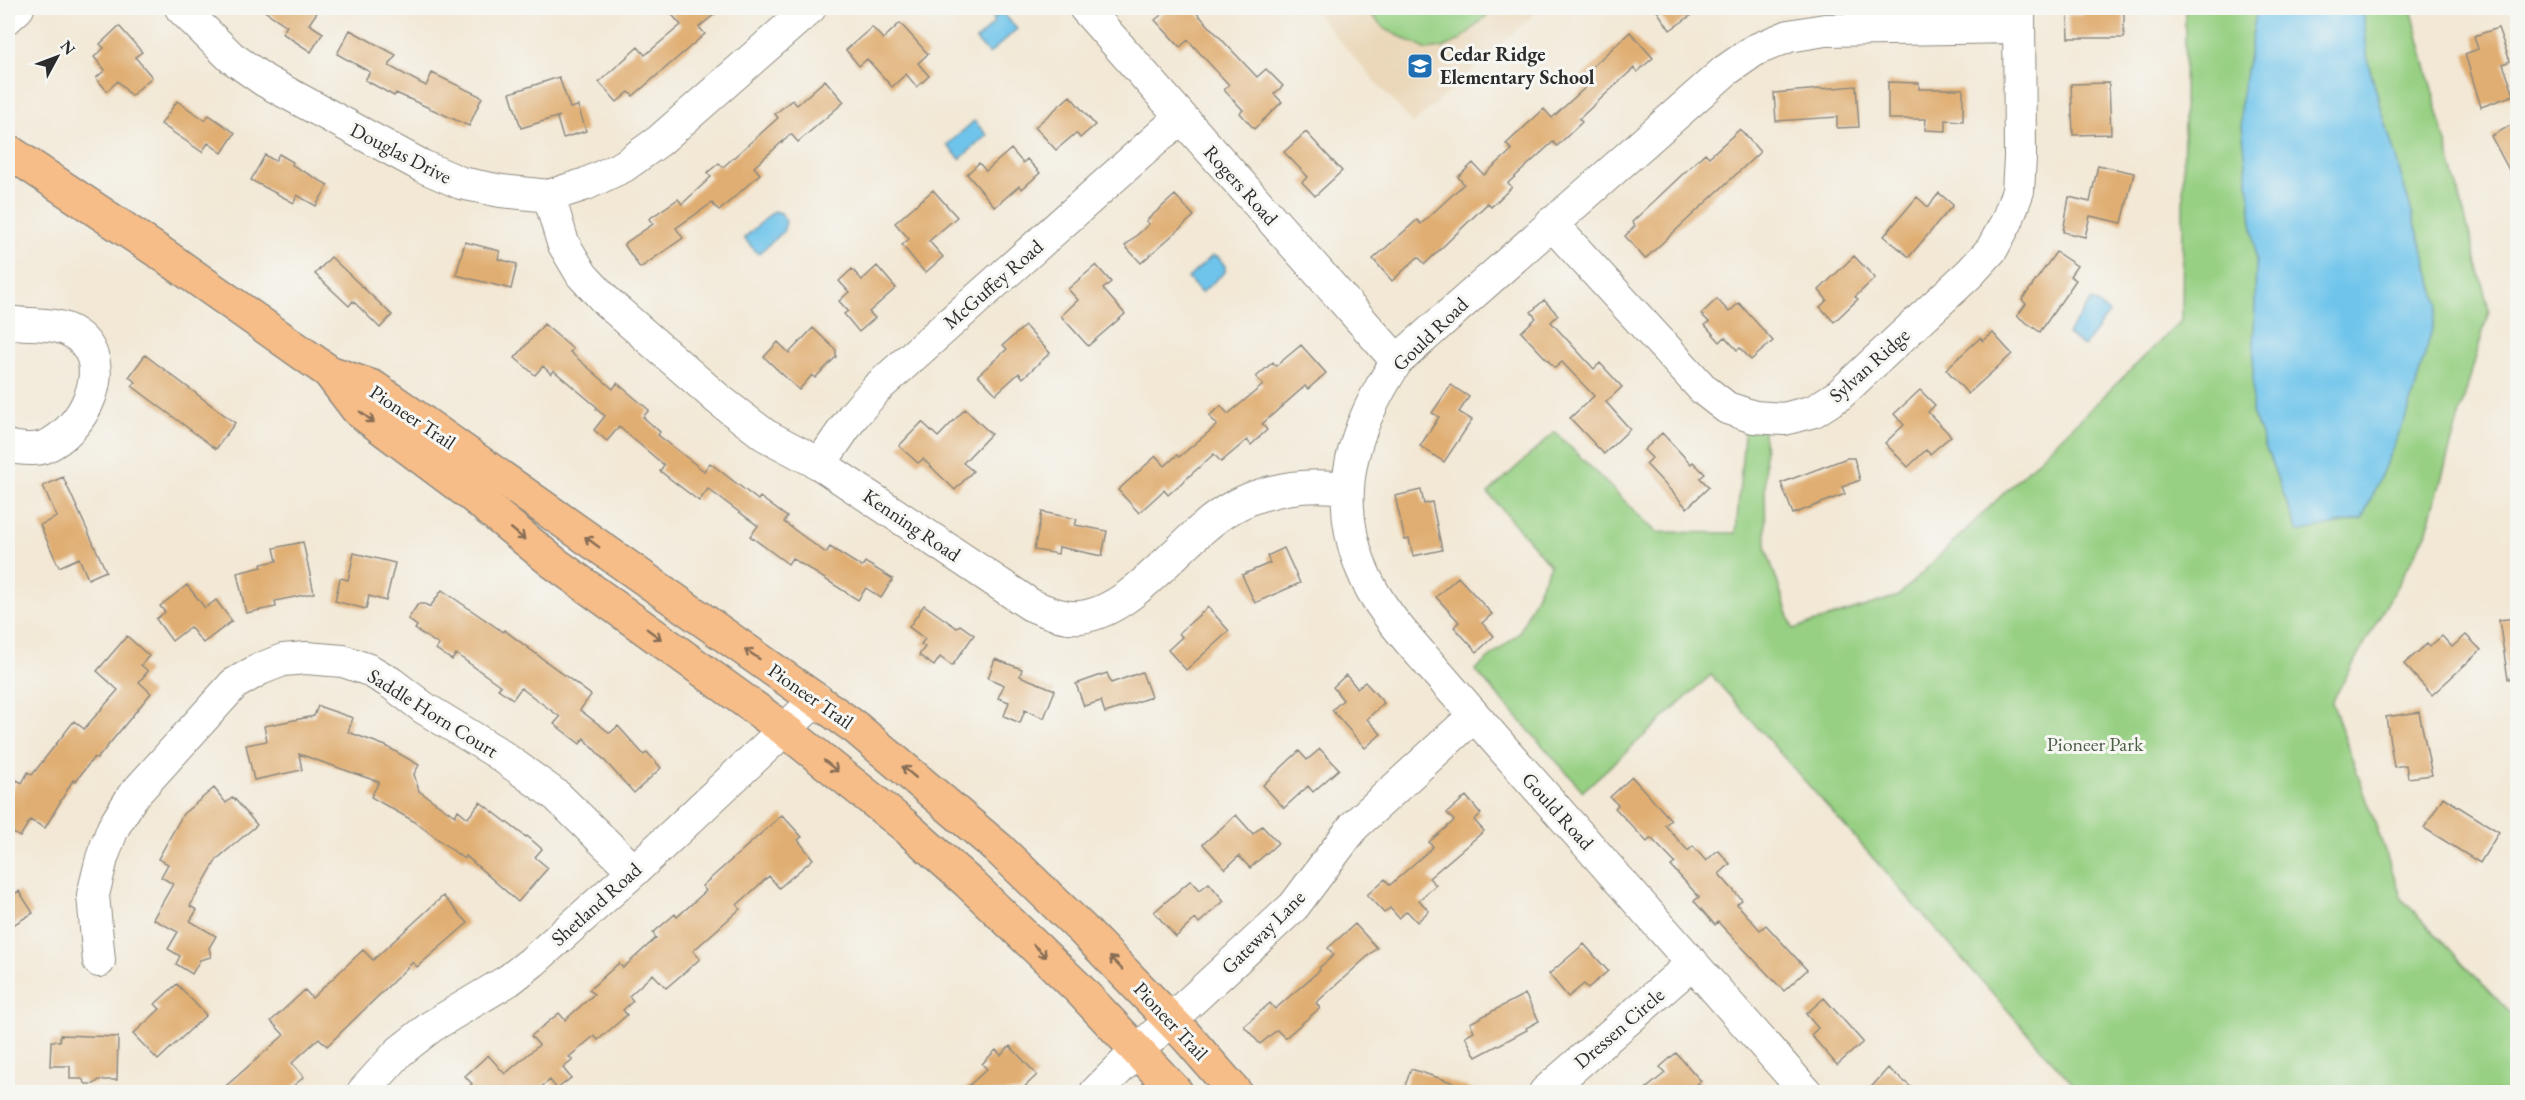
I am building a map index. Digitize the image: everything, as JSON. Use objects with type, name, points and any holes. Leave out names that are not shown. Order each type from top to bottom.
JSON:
[{"type":"main road","name":"Pioneer Trail","points":[[8,151],[165,256],[329,372],[373,387],[856,728],[998,848],[1082,928],[1171,1020],[1235,1092]]},
{"type":"main road","name":"Pioneer Trail","points":[[329,372],[358,410],[473,496],[553,562],[785,730],[904,825],[969,883],[1078,987],[1176,1092]]},
{"type":"street","points":[[8,17],[18,8]]},
{"type":"street","name":"Douglas Drive","points":[[181,8],[231,57],[265,81],[422,166],[461,183],[501,191],[549,196],[586,184],[633,160],[659,141],[810,8]]},
{"type":"street","name":"Rogers Road","points":[[1085,8],[1397,361]]},
{"type":"street","name":"Sylvan Ridge","points":[[1551,223],[1704,390],[1727,408],[1754,417],[1784,419],[1814,411],[1839,395],[1970,273],[1992,249],[2007,220],[2018,191],[2020,158],[2019,17]]},
{"type":"street","name":"Gould Road","points":[[1806,1092],[1474,716],[1378,602],[1360,567],[1350,526],[1347,488],[1350,460],[1359,430],[1376,393],[1397,361],[1725,71],[1755,50],[1789,36],[1825,30],[2019,17]]},
{"type":"street","name":"McGuffey Road","points":[[820,464],[853,416],[877,388],[1181,117]]},
{"type":"street","name":"Kenning Road","points":[[549,196],[563,243],[582,275],[607,302],[727,406],[765,435],[820,464],[1031,605],[1053,614],[1078,618],[1102,612],[1123,599],[1230,509],[1258,496],[1290,487],[1322,485],[1347,488]]},
{"type":"street","points":[[8,322],[60,327],[75,334],[93,358],[95,375],[93,391],[77,420],[62,436],[44,447],[27,450],[8,446]]},
{"type":"street","name":"Saddle Horn Court","points":[[99,961],[93,895],[102,858],[113,828],[132,797],[234,684],[260,669],[283,660],[306,658],[343,661],[369,670],[391,683],[424,708],[496,752],[557,796],[634,871]]},
{"type":"street","name":"Shetland Road","points":[[363,1092],[399,1052],[432,1026],[516,974],[634,871],[817,699]]},
{"type":"street","name":"Gateway Lane","points":[[1096,1092],[1138,1050],[1294,906],[1354,826],[1474,716]]},
{"type":"street","name":"Dressen Circle","points":[[1545,1092],[1693,963]]},
{"type":"shaded area","name":"Cedar Ridge Elementary School","points":[[1311,8],[1541,8],[1413,124]]},
{"type":"green space","points":[[1365,8],[1495,8],[1460,40],[1443,48],[1427,50],[1385,29]]},
{"type":"green space","name":"Pioneer Park","points":[[2185,8],[2411,8],[2489,310],[2426,534],[2332,702],[2402,899],[2517,1020],[2517,1092],[2080,1092],[1711,675],[1583,791],[1475,670],[1519,633],[1550,565],[1488,493],[1555,432],[1656,532],[1736,533],[1745,422],[1764,425],[1766,548],[1793,629],[1898,596],[2182,320]]},
{"type":"water","points":[[2257,8],[2363,8],[2368,63],[2439,305],[2409,410],[2362,519],[2298,532],[2252,412],[2256,261],[2240,105]]},
{"type":"water","points":[[1001,11],[1017,29],[989,54],[976,40],[995,22],[993,19]]},
{"type":"water","points":[[974,121],[987,135],[960,159],[947,145]]},
{"type":"water","points":[[774,211],[781,213],[786,222],[783,232],[758,254],[744,238]]},
{"type":"water","points":[[1212,256],[1218,257],[1225,266],[1225,272],[1201,293],[1188,278]]},
{"type":"water","points":[[2092,300],[2109,313],[2084,346],[2067,334]]},
{"type":"building","points":[[260,8],[320,8],[309,24],[323,33],[311,52],[282,33],[287,26]]},
{"type":"building","points":[[666,8],[722,8],[699,27],[705,34],[633,96],[629,92],[617,102],[599,82],[638,47],[645,55],[681,25]]},
{"type":"building","points":[[1170,8],[1192,8],[1257,77],[1266,69],[1283,86],[1274,94],[1282,102],[1254,129],[1240,113],[1243,110],[1224,90],[1229,85],[1188,40],[1180,47],[1155,20]]},
{"type":"building","points":[[1655,8],[1702,8],[1670,30]]},
{"type":"building","points":[[2082,8],[2124,8],[2124,38],[2069,38],[2068,15],[2082,15]]},
{"type":"building","points":[[900,23],[928,54],[918,63],[929,76],[917,87],[906,74],[892,87],[867,59],[859,66],[846,50],[872,27],[883,39]]},
{"type":"building","points":[[119,26],[142,52],[135,57],[152,77],[131,96],[118,81],[107,91],[96,78],[105,70],[94,57],[104,48],[100,44]]},
{"type":"building","points":[[2498,28],[2510,61],[2503,64],[2514,95],[2481,107],[2465,54],[2478,49],[2474,36]]},
{"type":"building","points":[[350,30],[396,55],[389,66],[426,86],[432,73],[482,97],[469,126],[396,93],[394,96],[365,80],[370,72],[337,54]]},
{"type":"building","points":[[1630,32],[1653,58],[1637,72],[1634,68],[1579,119],[1582,122],[1557,146],[1553,142],[1508,183],[1512,187],[1491,207],[1488,203],[1425,264],[1418,257],[1392,281],[1373,259],[1417,220],[1421,224],[1464,184],[1458,177],[1473,163],[1484,175],[1512,150],[1506,144],[1544,109],[1552,118],[1587,86],[1580,78]]},
{"type":"building","points":[[559,77],[570,108],[578,106],[586,131],[563,138],[557,118],[560,116],[521,128],[510,93]]},
{"type":"building","points":[[825,80],[844,102],[798,142],[791,134],[754,167],[760,174],[719,211],[712,203],[676,228],[683,238],[640,268],[624,244],[653,224],[649,219],[678,199],[682,204],[711,177],[707,173],[719,163],[723,167],[778,118],[775,114],[792,100],[797,105]]},
{"type":"building","points":[[1888,82],[1919,83],[1919,89],[1963,89],[1963,121],[1946,120],[1946,131],[1925,130],[1926,119],[1888,119]]},
{"type":"building","points":[[2109,83],[2111,134],[2073,135],[2071,84]]},
{"type":"building","points":[[1856,86],[1859,127],[1837,128],[1837,117],[1776,121],[1774,93]]},
{"type":"building","points":[[1070,96],[1095,125],[1080,138],[1076,133],[1056,150],[1035,127]]},
{"type":"building","points":[[177,101],[205,120],[209,115],[235,133],[222,153],[208,143],[202,152],[161,124]]},
{"type":"building","points":[[2517,122],[2517,185],[2491,136]]},
{"type":"building","points":[[1740,129],[1760,152],[1645,259],[1625,236],[1635,226],[1632,222],[1705,153],[1709,157]]},
{"type":"building","points":[[1306,132],[1342,171],[1315,196],[1302,182],[1308,177],[1284,152]]},
{"type":"building","points":[[1011,149],[1023,163],[1027,159],[1040,173],[1022,189],[1019,186],[995,207],[967,174],[979,163],[986,171]]},
{"type":"building","points":[[279,154],[293,162],[292,165],[328,185],[316,206],[297,195],[294,203],[251,180],[265,155],[275,161]]},
{"type":"building","points":[[2098,165],[2134,173],[2122,223],[2090,216],[2085,237],[2063,232],[2069,197],[2090,202]]},
{"type":"building","points":[[933,190],[957,217],[929,241],[943,257],[925,273],[902,245],[909,239],[895,223]]},
{"type":"building","points":[[1939,193],[1953,205],[1909,257],[1884,236],[1917,197],[1928,207]]},
{"type":"building","points":[[1175,195],[1194,216],[1141,263],[1125,246],[1149,224],[1146,221]]},
{"type":"building","points":[[465,242],[500,251],[498,259],[517,264],[511,289],[456,275]]},
{"type":"building","points":[[2056,252],[2077,266],[2070,276],[2076,280],[2040,332],[2017,316],[2026,304],[2022,300]]},
{"type":"building","points":[[1854,256],[1875,278],[1855,297],[1858,299],[1834,322],[1820,307],[1827,300],[1819,290]]},
{"type":"building","points":[[331,257],[392,315],[380,328],[353,301],[349,306],[315,274]]},
{"type":"building","points":[[1096,265],[1111,282],[1103,289],[1125,314],[1088,346],[1061,316],[1078,300],[1068,289]]},
{"type":"building","points":[[877,266],[896,288],[869,312],[875,318],[859,332],[844,314],[848,311],[839,301],[849,292],[839,281],[852,269],[862,280]]},
{"type":"building","points":[[1717,299],[1729,312],[1739,303],[1773,341],[1751,360],[1725,337],[1720,342],[1705,325],[1709,322],[1701,314]]},
{"type":"building","points":[[1544,300],[1558,315],[1551,322],[1594,369],[1600,363],[1622,387],[1606,402],[1630,429],[1604,454],[1570,418],[1594,396],[1562,362],[1555,368],[1521,332],[1536,318],[1531,312]]},
{"type":"building","points":[[544,324],[573,349],[570,352],[613,389],[617,383],[649,410],[643,417],[660,432],[658,435],[704,471],[710,463],[758,500],[760,497],[787,517],[784,522],[826,553],[830,547],[862,567],[865,562],[893,579],[881,598],[866,588],[858,600],[792,558],[788,564],[750,536],[758,526],[708,489],[699,501],[660,471],[664,465],[619,427],[607,441],[594,430],[605,416],[596,409],[597,407],[554,371],[551,374],[543,366],[535,375],[515,358]]},
{"type":"building","points":[[1025,326],[1050,353],[1023,378],[1019,373],[996,394],[978,375],[1007,349],[1003,345]]},
{"type":"building","points":[[813,328],[836,350],[836,357],[815,378],[812,375],[799,390],[764,357],[778,342],[789,353]]},
{"type":"building","points":[[1993,333],[2012,354],[1968,394],[1946,369],[1980,338],[1983,341]]},
{"type":"building","points":[[1301,345],[1326,373],[1308,389],[1305,386],[1262,424],[1267,430],[1251,445],[1247,440],[1221,462],[1214,454],[1168,495],[1164,490],[1139,513],[1118,490],[1156,456],[1165,466],[1177,455],[1179,457],[1217,425],[1209,416],[1221,406],[1228,414],[1263,385],[1256,377],[1273,362],[1276,366]]},
{"type":"building","points":[[145,355],[235,423],[216,449],[132,386],[136,382],[129,377]]},
{"type":"building","points":[[1451,385],[1469,397],[1459,412],[1472,420],[1444,462],[1420,446],[1439,417],[1432,413]]},
{"type":"building","points":[[1920,390],[1935,405],[1928,412],[1951,436],[1930,454],[1926,450],[1908,467],[1885,443],[1904,425],[1894,414]]},
{"type":"building","points":[[965,409],[991,434],[963,463],[973,471],[955,490],[923,459],[918,463],[899,446],[922,422],[938,437]]},
{"type":"building","points":[[1662,433],[1691,464],[1693,462],[1705,474],[1700,478],[1709,487],[1687,508],[1646,464],[1652,458],[1644,450]]},
{"type":"building","points":[[1847,458],[1854,458],[1860,480],[1842,487],[1845,494],[1793,514],[1781,483]]},
{"type":"building","points":[[63,477],[106,571],[88,579],[79,558],[59,567],[40,525],[57,517],[43,486]]},
{"type":"building","points":[[1421,490],[1424,504],[1432,502],[1442,550],[1413,556],[1409,539],[1405,540],[1395,496]]},
{"type":"building","points":[[1042,512],[1077,519],[1075,525],[1107,531],[1102,556],[1059,547],[1058,554],[1034,550]]},
{"type":"building","points":[[303,542],[314,593],[275,601],[276,607],[246,613],[237,573],[277,561],[274,548]]},
{"type":"building","points":[[1284,548],[1300,583],[1255,603],[1242,575],[1270,563],[1267,556]]},
{"type":"building","points":[[354,553],[395,563],[386,601],[369,596],[366,609],[335,601],[340,578],[348,580]]},
{"type":"building","points":[[1458,577],[1492,614],[1482,623],[1494,636],[1477,652],[1454,627],[1459,622],[1436,597]]},
{"type":"building","points":[[187,585],[205,608],[216,600],[232,621],[203,643],[190,627],[172,641],[156,619],[165,612],[160,606]]},
{"type":"building","points":[[442,590],[503,632],[504,630],[591,695],[580,710],[610,733],[618,726],[644,755],[647,752],[661,768],[634,793],[584,738],[580,744],[554,724],[560,717],[521,688],[513,699],[498,689],[501,686],[456,654],[452,660],[436,649],[439,645],[415,629],[417,626],[408,619],[418,604],[430,607]]},
{"type":"building","points":[[924,605],[957,628],[960,625],[974,635],[952,666],[940,657],[934,666],[919,655],[925,647],[921,644],[925,639],[909,627]]},
{"type":"building","points":[[1208,607],[1229,631],[1186,670],[1168,650],[1182,637],[1179,633]]},
{"type":"building","points":[[2517,618],[2517,679],[2508,679],[2499,620]]},
{"type":"building","points":[[2466,635],[2481,650],[2432,695],[2404,664],[2427,644],[2429,647],[2442,636],[2452,647]]},
{"type":"building","points":[[127,636],[149,656],[141,665],[148,671],[139,682],[151,693],[97,759],[94,757],[75,782],[73,780],[45,828],[30,820],[20,837],[8,830],[8,797],[17,780],[22,783],[28,772],[32,775],[74,721],[84,729],[118,690],[97,671]]},
{"type":"building","points":[[995,659],[1022,669],[1020,676],[1055,690],[1044,718],[1025,710],[1020,723],[1004,716],[1009,702],[998,698],[1004,685],[988,678]]},
{"type":"building","points":[[1142,672],[1151,697],[1105,713],[1101,701],[1084,706],[1076,684],[1107,673],[1111,683]]},
{"type":"building","points":[[1346,675],[1357,688],[1365,682],[1384,703],[1367,719],[1381,734],[1365,748],[1332,710],[1343,700],[1333,687]]},
{"type":"building","points":[[318,706],[353,718],[348,732],[386,746],[419,765],[414,774],[419,791],[455,816],[458,810],[468,818],[480,802],[542,849],[535,857],[548,868],[518,902],[466,856],[464,859],[415,822],[371,797],[379,782],[299,754],[302,770],[254,780],[246,745],[267,741],[264,726],[314,716]]},
{"type":"building","points":[[2419,712],[2432,775],[2408,778],[2406,765],[2394,767],[2386,717]]},
{"type":"building","points":[[1320,749],[1339,769],[1313,792],[1308,786],[1284,808],[1263,785],[1299,751],[1307,760]]},
{"type":"building","points":[[1632,777],[1671,820],[1665,825],[1688,851],[1693,846],[1706,861],[1718,850],[1730,864],[1719,874],[1742,900],[1737,904],[1760,930],[1766,925],[1807,970],[1784,991],[1718,922],[1715,925],[1694,901],[1699,897],[1671,866],[1675,863],[1651,838],[1647,842],[1615,808],[1618,805],[1610,797]]},
{"type":"building","points":[[214,788],[226,803],[233,797],[257,825],[217,859],[190,906],[197,910],[190,921],[216,936],[209,948],[211,957],[200,960],[192,974],[176,964],[180,956],[168,949],[178,932],[153,919],[173,884],[161,877],[168,864],[158,859],[183,814]]},
{"type":"building","points":[[1466,796],[1481,814],[1474,820],[1484,831],[1429,878],[1436,885],[1419,900],[1429,911],[1417,922],[1407,911],[1399,918],[1390,908],[1384,913],[1367,895],[1385,879],[1390,885],[1433,847],[1429,842],[1454,821],[1447,813]]},
{"type":"building","points":[[2443,797],[2499,832],[2480,863],[2424,828]]},
{"type":"building","points":[[782,815],[802,837],[798,840],[813,859],[779,888],[769,876],[737,905],[740,909],[693,951],[700,959],[666,988],[653,974],[629,996],[633,1001],[623,1010],[627,1015],[598,1040],[594,1036],[569,1057],[573,1060],[563,1068],[571,1078],[557,1089],[550,1080],[535,1092],[463,1092],[472,1084],[465,1076],[488,1055],[505,1074],[539,1045],[531,1036],[559,1013],[565,1020],[594,994],[589,990],[619,963],[623,968],[656,938],[653,933],[675,914],[677,917],[706,891],[702,886]]},
{"type":"building","points":[[1236,815],[1253,834],[1262,826],[1278,843],[1250,868],[1239,856],[1225,869],[1203,844]]},
{"type":"building","points":[[1191,880],[1200,890],[1209,883],[1224,901],[1199,923],[1195,919],[1176,937],[1154,912]]},
{"type":"building","points":[[19,891],[33,913],[8,928],[8,898]]},
{"type":"building","points":[[443,896],[468,923],[417,967],[413,962],[327,1046],[319,1038],[292,1063],[304,1077],[286,1092],[219,1092],[284,1035],[271,1021],[305,990],[312,998],[363,950],[373,960]]},
{"type":"building","points":[[1355,924],[1377,948],[1316,1003],[1320,1008],[1285,1038],[1277,1030],[1260,1044],[1244,1026],[1270,1003],[1275,1009],[1320,970],[1319,968],[1334,955],[1328,948]]},
{"type":"building","points":[[1584,944],[1608,971],[1588,988],[1584,984],[1568,997],[1549,974]]},
{"type":"building","points":[[177,984],[206,1015],[158,1060],[133,1034],[160,1009],[155,1004]]},
{"type":"building","points":[[1525,994],[1539,1021],[1526,1028],[1527,1030],[1476,1057],[1465,1036],[1474,1031],[1470,1023]]},
{"type":"building","points":[[1824,998],[1863,1042],[1837,1065],[1811,1035],[1818,1028],[1806,1014]]},
{"type":"building","points":[[60,1035],[118,1037],[117,1080],[99,1080],[94,1084],[86,1084],[82,1079],[70,1079],[70,1066],[50,1066],[51,1041],[60,1041]]},
{"type":"building","points":[[1010,1046],[1037,1075],[1019,1092],[962,1092],[987,1069],[982,1064],[996,1050],[1001,1055]]},
{"type":"building","points":[[1676,1053],[1701,1081],[1688,1092],[1642,1092],[1665,1073],[1660,1067]]},
{"type":"building","points":[[1888,1068],[1917,1092],[1867,1092]]},
{"type":"building","points":[[1411,1069],[1473,1089],[1472,1092],[1403,1092]]},
{"type":"place","name":"Cedar Ridge Elementary School","points":[[1420,66]]}]
